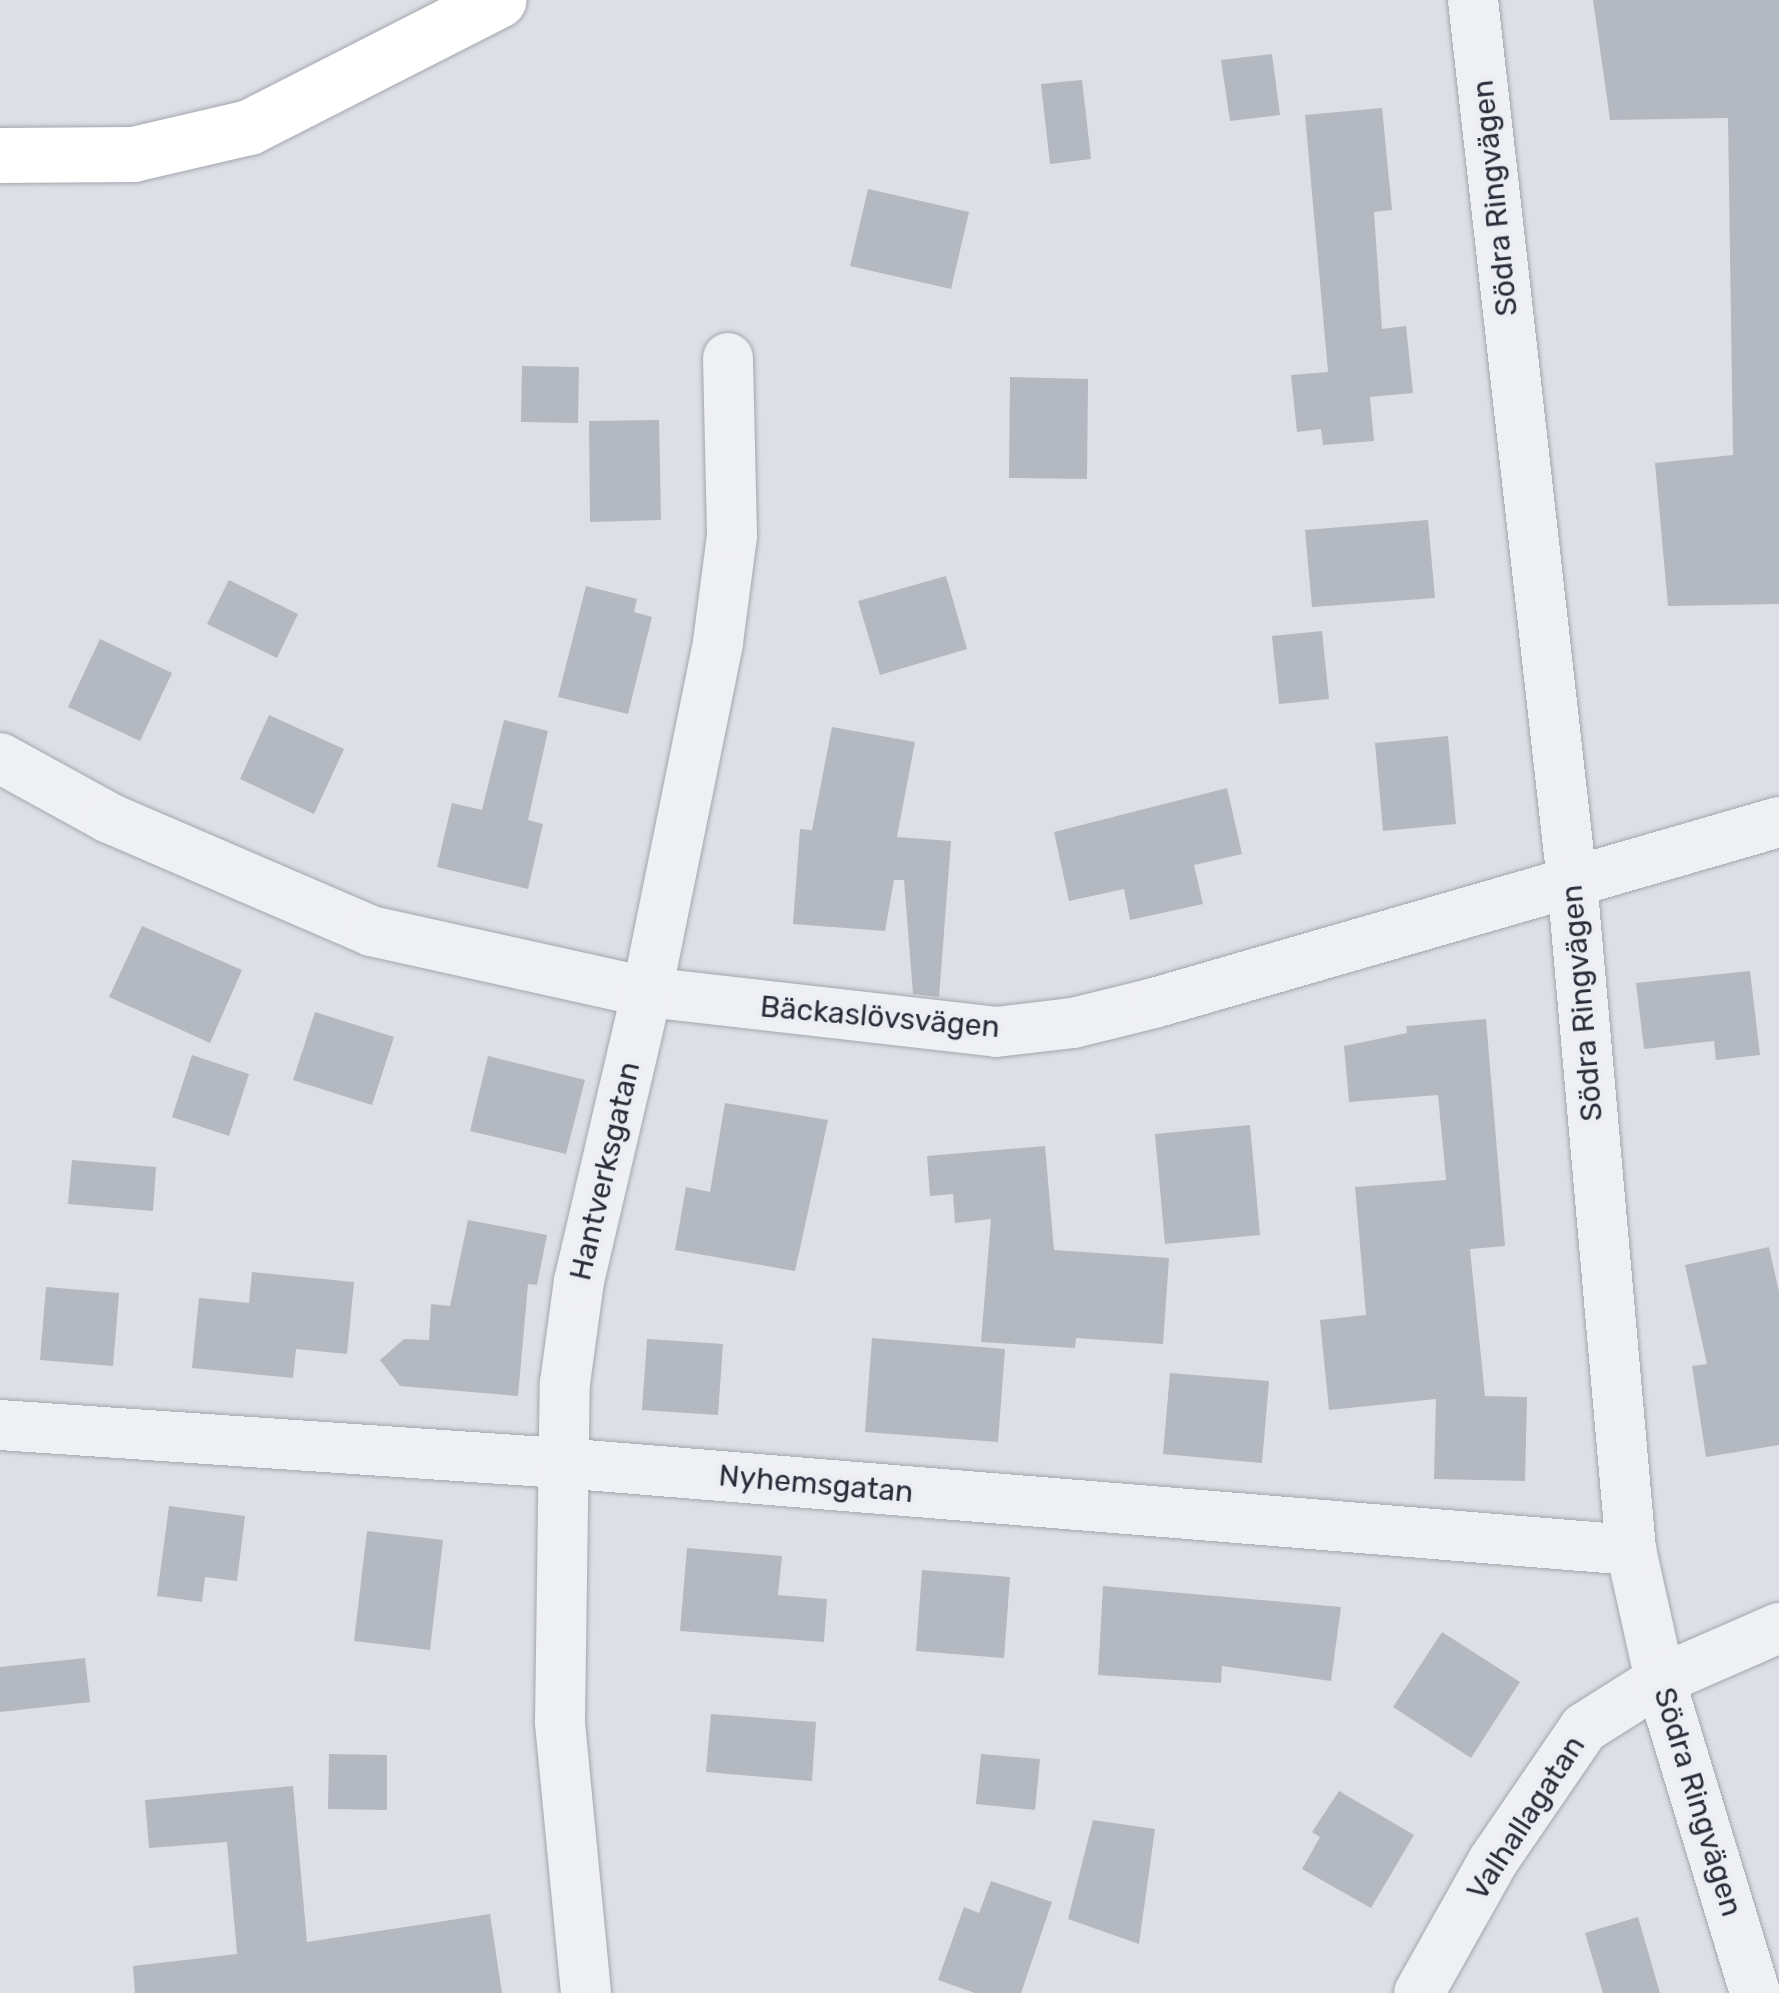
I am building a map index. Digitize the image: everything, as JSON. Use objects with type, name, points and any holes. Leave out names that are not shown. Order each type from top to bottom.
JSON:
[{"type":"street","points":[[0,155],[133,154],[249,127],[498,0]]},
{"type":"street","name":"Södra Ringvägen","points":[[1473,0],[1572,881],[1631,1550],[1660,1680],[1755,1993]]},
{"type":"street","name":"Hantverksgatan","points":[[586,1993],[560,1721],[561,1463],[578,1281],[647,992],[728,566],[728,358]]},
{"type":"street","name":"Bäckaslövsvägen","points":[[0,758],[109,818],[370,932],[647,992],[996,1032],[1073,1023],[1779,822]]},
{"type":"street","name":"Nyhemsgatan","points":[[0,1425],[561,1463],[1631,1550]]},
{"type":"street","name":"Valhallagatan","points":[[1419,1993],[1549,1772],[1584,1728],[1660,1680],[1779,1628]]},
{"type":"building","points":[[1593,0],[1779,0],[1779,604],[1668,606],[1655,463],[1733,455],[1728,118],[1610,120]]},
{"type":"building","points":[[1272,54],[1280,115],[1230,121],[1221,60]]},
{"type":"building","points":[[1082,80],[1091,159],[1050,164],[1041,84]]},
{"type":"building","points":[[1382,108],[1392,210],[1374,212],[1382,329],[1406,326],[1413,393],[1370,397],[1374,441],[1323,445],[1321,429],[1297,432],[1291,375],[1328,372],[1305,115]]},
{"type":"building","points":[[868,189],[969,212],[951,289],[850,266]]},
{"type":"building","points":[[522,366],[579,367],[578,423],[521,422]]},
{"type":"building","points":[[1010,377],[1088,379],[1087,479],[1009,478]]},
{"type":"building","points":[[659,420],[661,520],[590,522],[589,421]]},
{"type":"building","points":[[1428,520],[1435,598],[1312,607],[1305,530]]},
{"type":"building","points":[[946,576],[967,649],[880,675],[858,601]]},
{"type":"building","points":[[229,580],[298,614],[277,658],[207,624]]},
{"type":"building","points":[[586,586],[637,599],[634,612],[652,617],[628,714],[558,697]]},
{"type":"building","points":[[1322,631],[1329,699],[1279,704],[1272,636]]},
{"type":"building","points":[[100,639],[172,673],[140,741],[68,707]]},
{"type":"building","points":[[269,715],[344,749],[314,814],[240,779]]},
{"type":"building","points":[[504,720],[548,731],[528,820],[543,824],[528,889],[437,867],[452,803],[482,810]]},
{"type":"building","points":[[832,727],[915,742],[897,837],[951,841],[939,997],[913,994],[904,880],[894,880],[885,931],[793,924],[800,829],[812,830]]},
{"type":"building","points":[[1448,736],[1456,824],[1383,831],[1375,743]]},
{"type":"building","points":[[1227,788],[1242,854],[1194,865],[1203,904],[1130,920],[1124,889],[1069,901],[1054,832]]},
{"type":"building","points":[[142,926],[242,970],[210,1043],[109,997]]},
{"type":"building","points":[[1750,971],[1760,1055],[1716,1060],[1714,1041],[1644,1049],[1636,983]]},
{"type":"building","points":[[315,1012],[394,1037],[372,1105],[293,1080]]},
{"type":"building","points":[[1486,1019],[1505,1246],[1470,1249],[1485,1396],[1527,1397],[1525,1481],[1434,1479],[1436,1399],[1329,1410],[1320,1320],[1366,1315],[1355,1187],[1446,1180],[1438,1095],[1349,1102],[1344,1046],[1407,1033],[1406,1026]]},
{"type":"building","points":[[192,1055],[249,1074],[229,1136],[172,1117]]},
{"type":"building","points":[[488,1056],[585,1080],[566,1154],[470,1131]]},
{"type":"building","points":[[725,1103],[828,1120],[795,1271],[675,1250],[686,1187],[710,1192]]},
{"type":"building","points":[[1250,1125],[1260,1235],[1165,1244],[1155,1134]]},
{"type":"building","points":[[1045,1146],[1054,1250],[1169,1258],[1163,1344],[1076,1338],[1075,1348],[981,1342],[991,1219],[955,1223],[953,1194],[930,1196],[927,1156]]},
{"type":"building","points":[[72,1160],[156,1167],[153,1211],[68,1204]]},
{"type":"building","points":[[468,1220],[547,1235],[537,1285],[528,1284],[518,1396],[400,1386],[380,1360],[404,1339],[429,1340],[431,1304],[450,1306]]},
{"type":"building","points":[[1769,1247],[1779,1292],[1779,1445],[1706,1457],[1692,1366],[1707,1364],[1685,1265]]},
{"type":"building","points":[[252,1272],[354,1282],[347,1354],[296,1349],[293,1378],[192,1368],[199,1298],[249,1303]]},
{"type":"building","points":[[46,1287],[119,1293],[113,1366],[40,1360]]},
{"type":"building","points":[[872,1338],[1005,1349],[998,1442],[865,1432]]},
{"type":"building","points":[[647,1339],[723,1344],[718,1415],[642,1410]]},
{"type":"building","points":[[1170,1373],[1269,1381],[1262,1463],[1163,1454]]},
{"type":"building","points":[[169,1506],[245,1516],[237,1581],[205,1577],[202,1602],[157,1596]]},
{"type":"building","points":[[367,1531],[443,1540],[430,1650],[354,1641]]},
{"type":"building","points":[[687,1548],[782,1556],[778,1595],[827,1599],[824,1642],[680,1631]]},
{"type":"building","points":[[922,1570],[1010,1577],[1004,1658],[916,1651]]},
{"type":"building","points":[[1103,1586],[1341,1607],[1331,1681],[1222,1666],[1221,1683],[1098,1675]]},
{"type":"building","points":[[1442,1632],[1520,1682],[1471,1758],[1393,1707]]},
{"type":"building","points":[[85,1658],[90,1702],[0,1712],[0,1667]]},
{"type":"building","points":[[711,1714],[816,1722],[812,1781],[706,1772]]},
{"type":"building","points":[[329,1754],[387,1755],[387,1810],[328,1809]]},
{"type":"building","points":[[981,1754],[1040,1759],[1035,1810],[976,1804]]},
{"type":"building","points":[[293,1786],[307,1942],[490,1914],[502,1993],[135,1993],[133,1966],[237,1954],[227,1842],[149,1848],[145,1800]]},
{"type":"building","points":[[1339,1791],[1414,1835],[1371,1908],[1302,1869],[1320,1837],[1312,1832]]},
{"type":"building","points":[[1093,1820],[1155,1829],[1139,1944],[1068,1919]]},
{"type":"building","points":[[991,1881],[1052,1902],[1021,1993],[975,1993],[938,1980],[964,1907],[979,1913]]},
{"type":"building","points":[[1638,1917],[1660,1993],[1603,1993],[1585,1933]]}]
